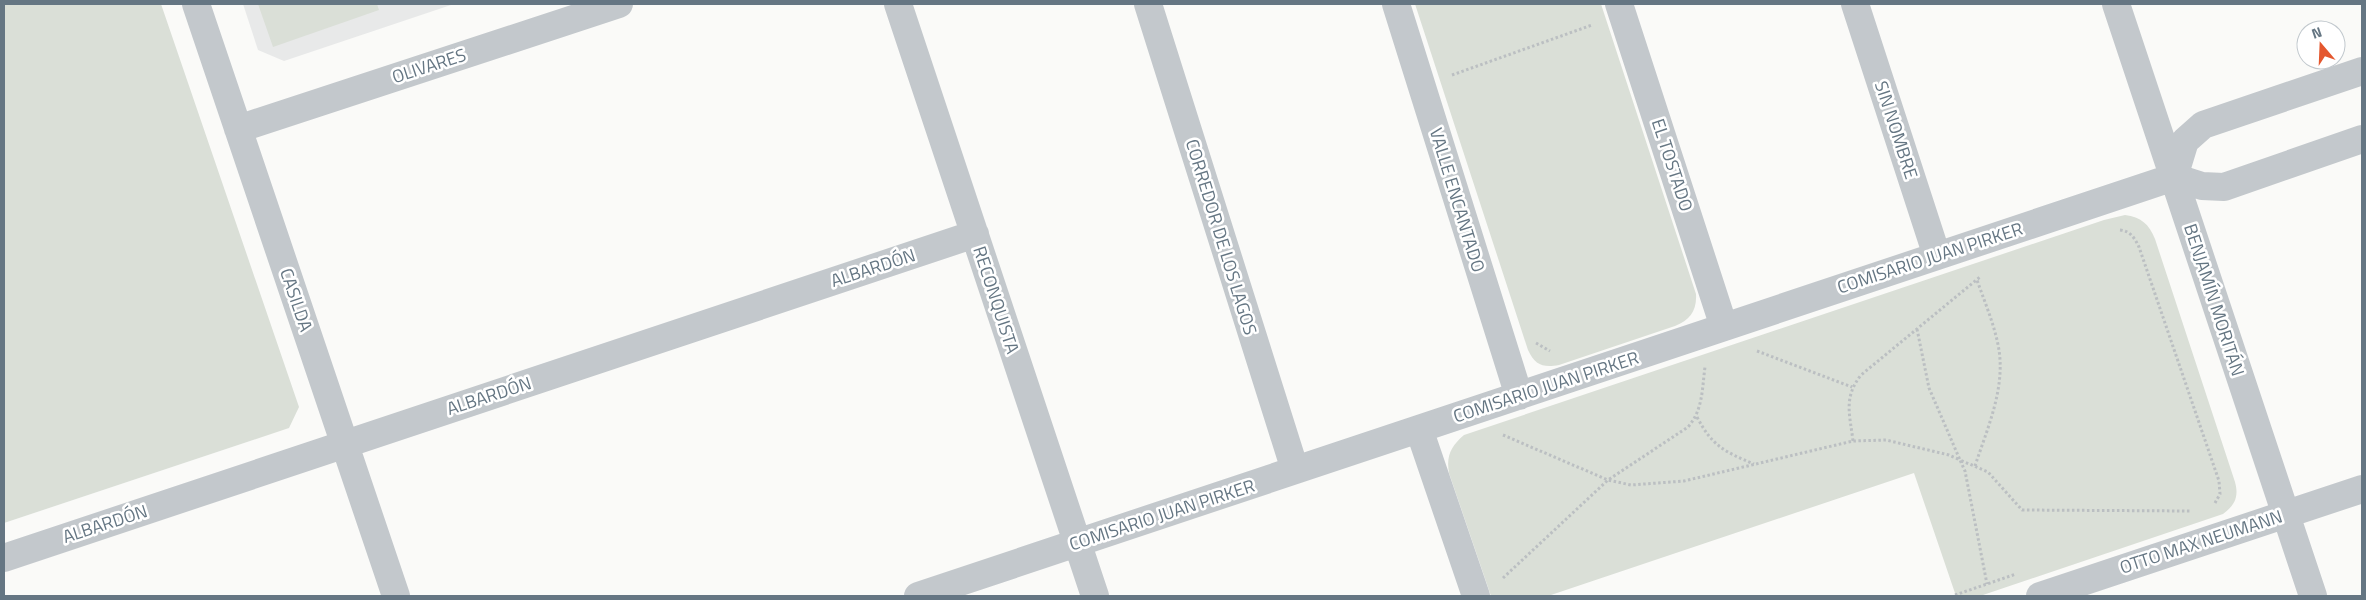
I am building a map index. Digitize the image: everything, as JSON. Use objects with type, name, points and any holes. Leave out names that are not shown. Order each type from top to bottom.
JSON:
[{"type":"street","name":"CASILDA","points":[[196,4],[396,596]]},
{"type":"street","name":"OLIVARES","points":[[238,129],[619,4]]},
{"type":"street","name":"RECONQUISTA","points":[[898,4],[1095,596]]},
{"type":"street","name":"CORREDOR DE LOS LAGOS","points":[[1148,4],[1295,470]]},
{"type":"street","name":"VALLE ENCANTADO","points":[[1396,4],[1519,396]]},
{"type":"street","name":"EL TOSTADO","points":[[1619,4],[1724,327]]},
{"type":"street","name":"SIN NOMBRE","points":[[1855,4],[1937,256]]},
{"type":"street","name":"BENJAMÍN MORITÁN","points":[[2116,4],[2313,596]]},
{"type":"street","points":[[2362,71],[2203,125],[2185,141],[2174,177],[2202,186],[2224,188],[2362,139]]},
{"type":"street","name":"COMISARIO JUAN PIRKER","points":[[918,596],[2174,177]]},
{"type":"street","name":"ALBARDÓN","points":[[4,558],[974,234]]},
{"type":"street","points":[[1420,429],[1476,596]]},
{"type":"street","name":"OTTO MAX NEUMANN","points":[[2040,596],[2362,489]]},
{"type":"path","points":[[1449,76],[1598,22]]},
{"type":"path","points":[[2115,230],[2123,230],[2135,238],[2142,257],[2220,488],[2217,502],[2211,507]]},
{"type":"path","points":[[1852,441],[1848,400],[1852,387],[1861,375],[1987,272],[1968,278]]},
{"type":"path","points":[[1975,466],[1996,398],[2000,373],[1999,350],[1977,280]]},
{"type":"path","points":[[1918,329],[1929,388],[1969,486],[1987,584]]},
{"type":"path","points":[[1537,344],[1556,354]]},
{"type":"path","points":[[1764,347],[1755,350],[1852,387]]},
{"type":"path","points":[[1696,370],[1713,364]]},
{"type":"path","points":[[1502,579],[1608,480],[1672,438],[1697,417],[1701,406],[1705,367]]},
{"type":"path","points":[[1697,417],[1716,445],[1728,453],[1755,464]]},
{"type":"path","points":[[1494,438],[1512,432]]},
{"type":"path","points":[[1503,435],[1608,480],[1631,485],[1684,481],[1852,441],[1886,440],[1949,455],[1988,472],[2022,510],[2194,512],[2185,517]]},
{"type":"path","points":[[1955,595],[2025,572]]},
{"type":"shaded area","points":[[4,4],[161,4],[299,407],[289,428],[4,523]]},
{"type":"shaded area","points":[[243,4],[454,4],[284,61],[258,50]]},
{"type":"shaded area","points":[[258,4],[377,4],[379,10],[273,47]]},
{"type":"shaded area","points":[[1415,4],[1601,4],[1696,294],[1694,310],[1685,321],[1559,365],[1544,366],[1534,359],[1528,350]]},
{"type":"shaded area","points":[[2125,215],[2136,217],[2144,222],[2155,239],[2235,482],[2235,500],[2223,514],[1980,596],[1956,596],[1914,473],[1548,596],[1491,596],[1449,473],[1448,461],[1450,452],[1464,435],[2104,220]]}]
